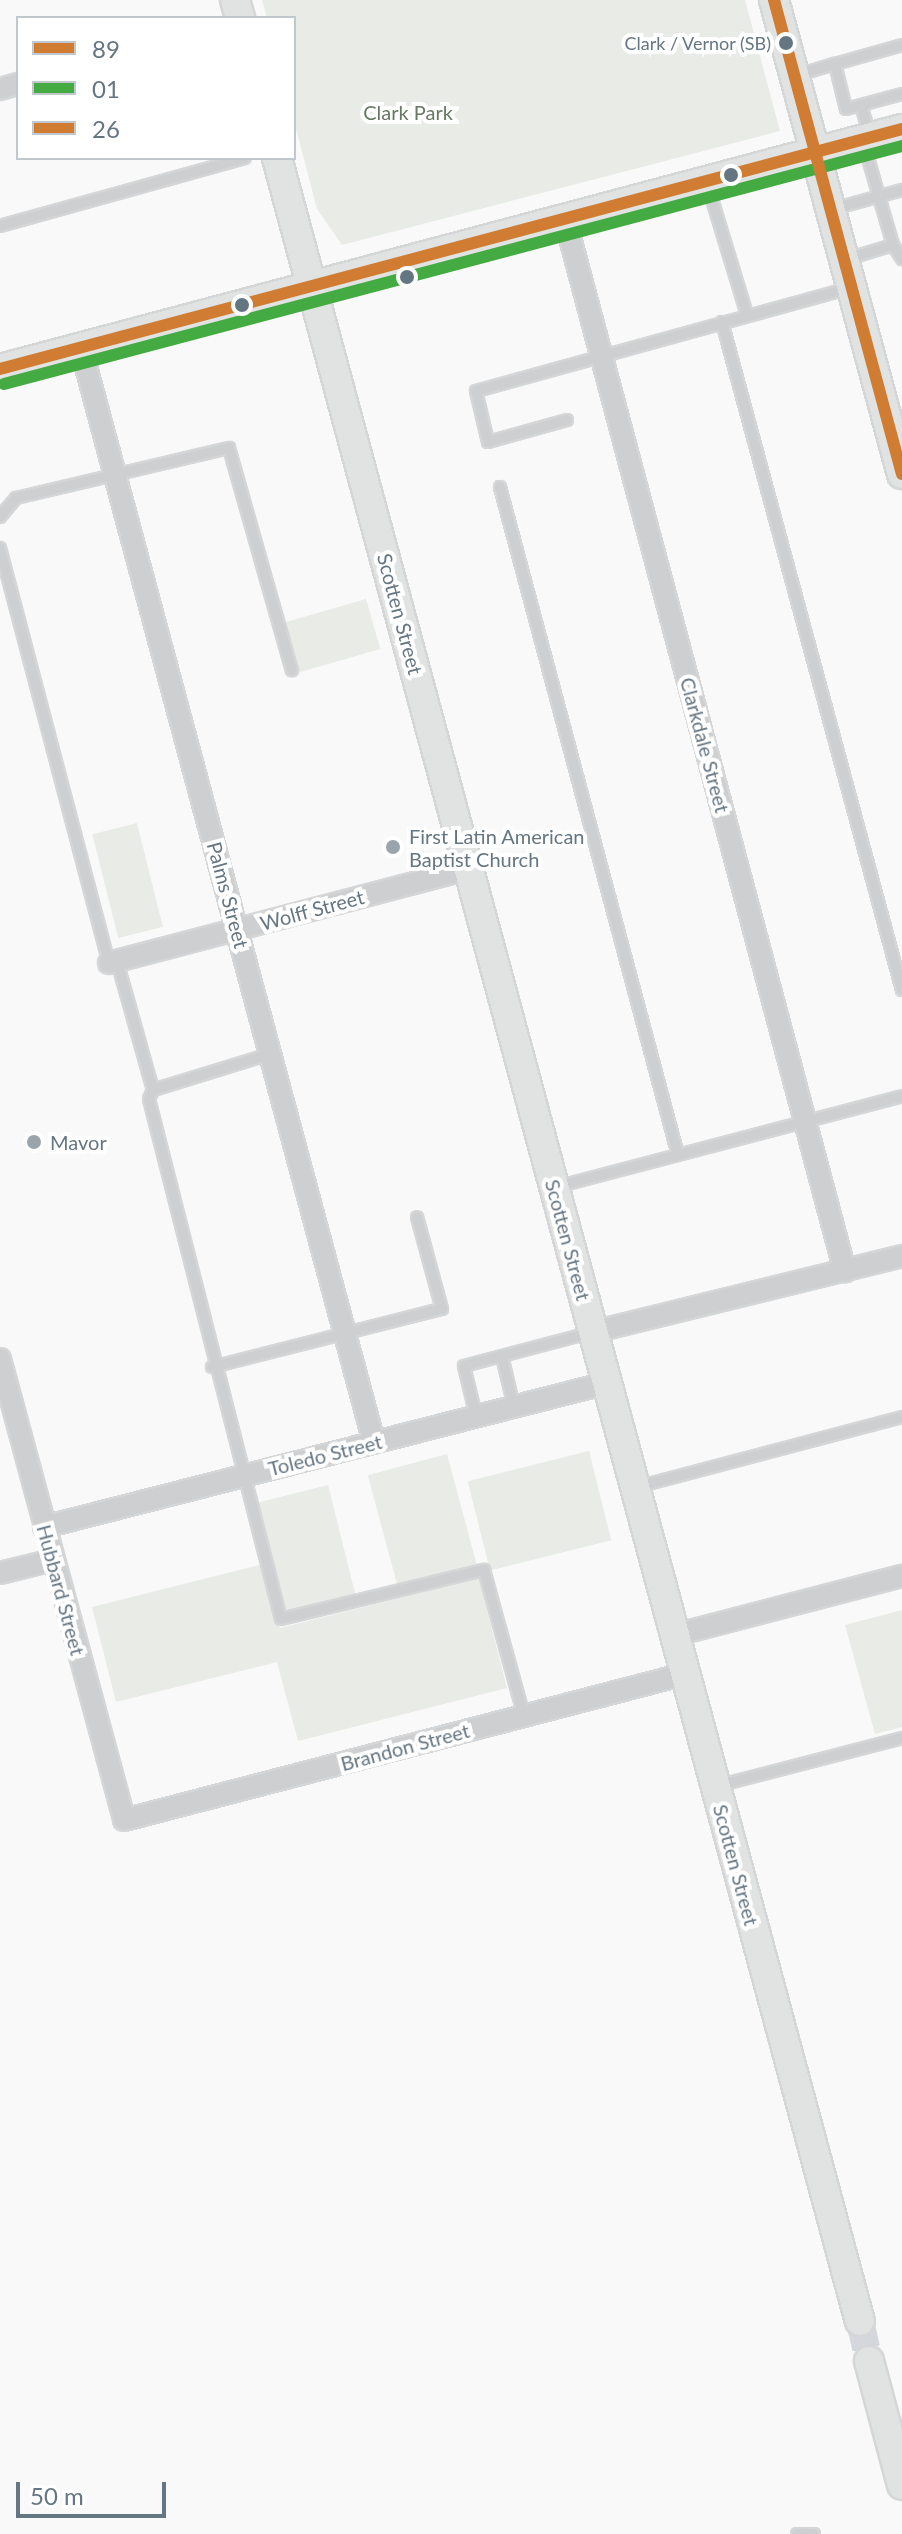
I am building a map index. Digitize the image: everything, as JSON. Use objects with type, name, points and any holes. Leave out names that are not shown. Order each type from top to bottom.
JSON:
[{"type":"street","points":[[776,0],[902,474]]},
{"type":"street","points":[[0,369],[902,129]]},
{"type":"street","name":"Scotten Street","points":[[278,160],[860,2321]]},
{"type":"street","name":"Clarkdale Street","points":[[565,219],[845,1271]]},
{"type":"street","name":"Palms Street","points":[[81,348],[374,1442]]},
{"type":"street","name":"Wolff Street","points":[[113,962],[468,869]]},
{"type":"street","points":[[593,1332],[902,1256]]},
{"type":"street","name":"Hubbard Street","points":[[0,1359],[124,1820]]},
{"type":"street","name":"Toledo Street","points":[[44,1527],[607,1383]]},
{"type":"street","points":[[0,1573],[53,1560]]},
{"type":"street","points":[[675,1635],[902,1576]]},
{"type":"street","name":"Brandon Street","points":[[124,1820],[685,1674]]},
{"type":"street","points":[[869,2361],[902,2485]]},
{"type":"lane","points":[[795,76],[835,64],[861,61],[902,45]]},
{"type":"lane","points":[[835,64],[846,109],[897,92]]},
{"type":"lane","points":[[867,100],[866,138],[893,245],[902,259]]},
{"type":"lane","points":[[0,226],[238,160]]},
{"type":"lane","points":[[706,181],[747,315]]},
{"type":"lane","points":[[831,210],[902,190]]},
{"type":"lane","points":[[567,420],[488,442],[476,391],[747,315],[848,274],[893,245]]},
{"type":"lane","points":[[722,322],[902,990]]},
{"type":"lane","points":[[0,517],[16,498],[229,448],[292,670]]},
{"type":"lane","points":[[500,487],[678,1155]]},
{"type":"lane","points":[[0,548],[113,962],[153,1090],[149,1099],[212,1367],[281,1619],[484,1570],[524,1716]]},
{"type":"lane","points":[[153,1090],[270,1054]]},
{"type":"lane","points":[[554,1188],[902,1096]]},
{"type":"lane","points":[[212,1367],[442,1309],[417,1217]]},
{"type":"lane","points":[[476,1416],[464,1366],[593,1332]]},
{"type":"lane","points":[[502,1356],[514,1407]]},
{"type":"lane","points":[[636,1487],[902,1417]]},
{"type":"lane","points":[[715,1786],[902,1738]]},
{"type":"lane","points":[[797,2534],[814,2534]]},
{"type":"green space","name":"Clark Park","points":[[262,0],[745,0],[780,131],[342,245],[317,209],[296,129],[296,16],[266,16]]},
{"type":"green space","points":[[366,599],[380,649],[300,672],[285,622]]},
{"type":"green space","points":[[137,823],[163,927],[118,938],[92,834]]},
{"type":"green space","points":[[589,1451],[611,1540],[490,1571],[468,1481]]},
{"type":"green space","points":[[447,1454],[477,1564],[397,1585],[368,1475]]},
{"type":"green space","points":[[328,1485],[356,1596],[284,1614],[256,1503]]},
{"type":"green space","points":[[263,1564],[280,1628],[479,1578],[507,1688],[298,1741],[277,1662],[116,1702],[92,1607]]},
{"type":"green space","points":[[902,1610],[902,1727],[875,1734],[845,1625]]},
{"type":"tunnel","points":[[860,2321],[869,2361]]},
{"type":"transit line","name":"26","points":[[774,0],[902,474]]},
{"type":"transit line","name":"89","points":[[0,369],[902,129]]},
{"type":"transit line","name":"01","points":[[4,384],[902,146]]},
{"type":"place","name":"Clark / Vernor (SB)","points":[[786,43]]},
{"type":"place","name":"First Latin American Baptist Church","points":[[393,847]]},
{"type":"place","name":"Mavor","points":[[34,1142]]}]
